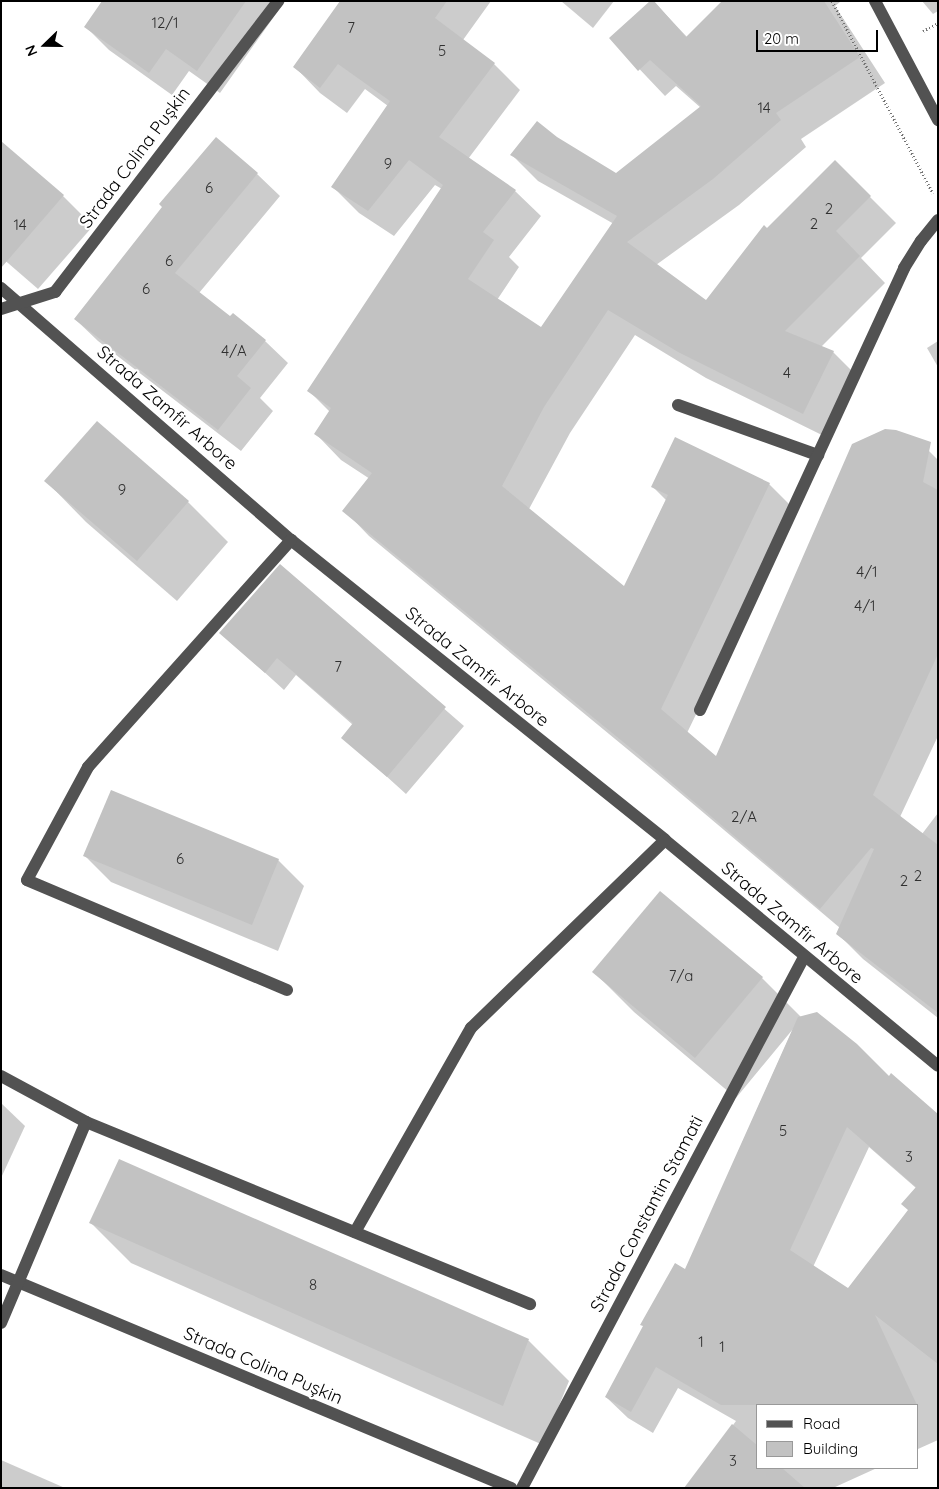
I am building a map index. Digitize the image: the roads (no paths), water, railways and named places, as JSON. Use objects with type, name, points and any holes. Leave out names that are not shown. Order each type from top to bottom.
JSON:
[{"type":"street","name":"Strada Colina Pușkin","points":[[1,309],[55,292],[278,1]]},
{"type":"street","points":[[874,1],[938,120]]},
{"type":"street","points":[[700,710],[904,268],[921,241],[938,220]]},
{"type":"street","name":"Strada Zamfir Arbore","points":[[1,288],[291,540],[665,840],[938,1066]]},
{"type":"street","points":[[678,405],[818,455]]},
{"type":"street","points":[[287,990],[27,880],[88,767],[291,540]]},
{"type":"street","points":[[355,1232],[471,1028],[665,840]]},
{"type":"street","name":"Strada Constantin Stamati","points":[[522,1488],[804,957]]},
{"type":"street","points":[[1,1076],[86,1122],[530,1304]]},
{"type":"street","points":[[1,1323],[86,1122]]},
{"type":"street","name":"Strada Colina Pușkin","points":[[1,1275],[511,1488]]}]
